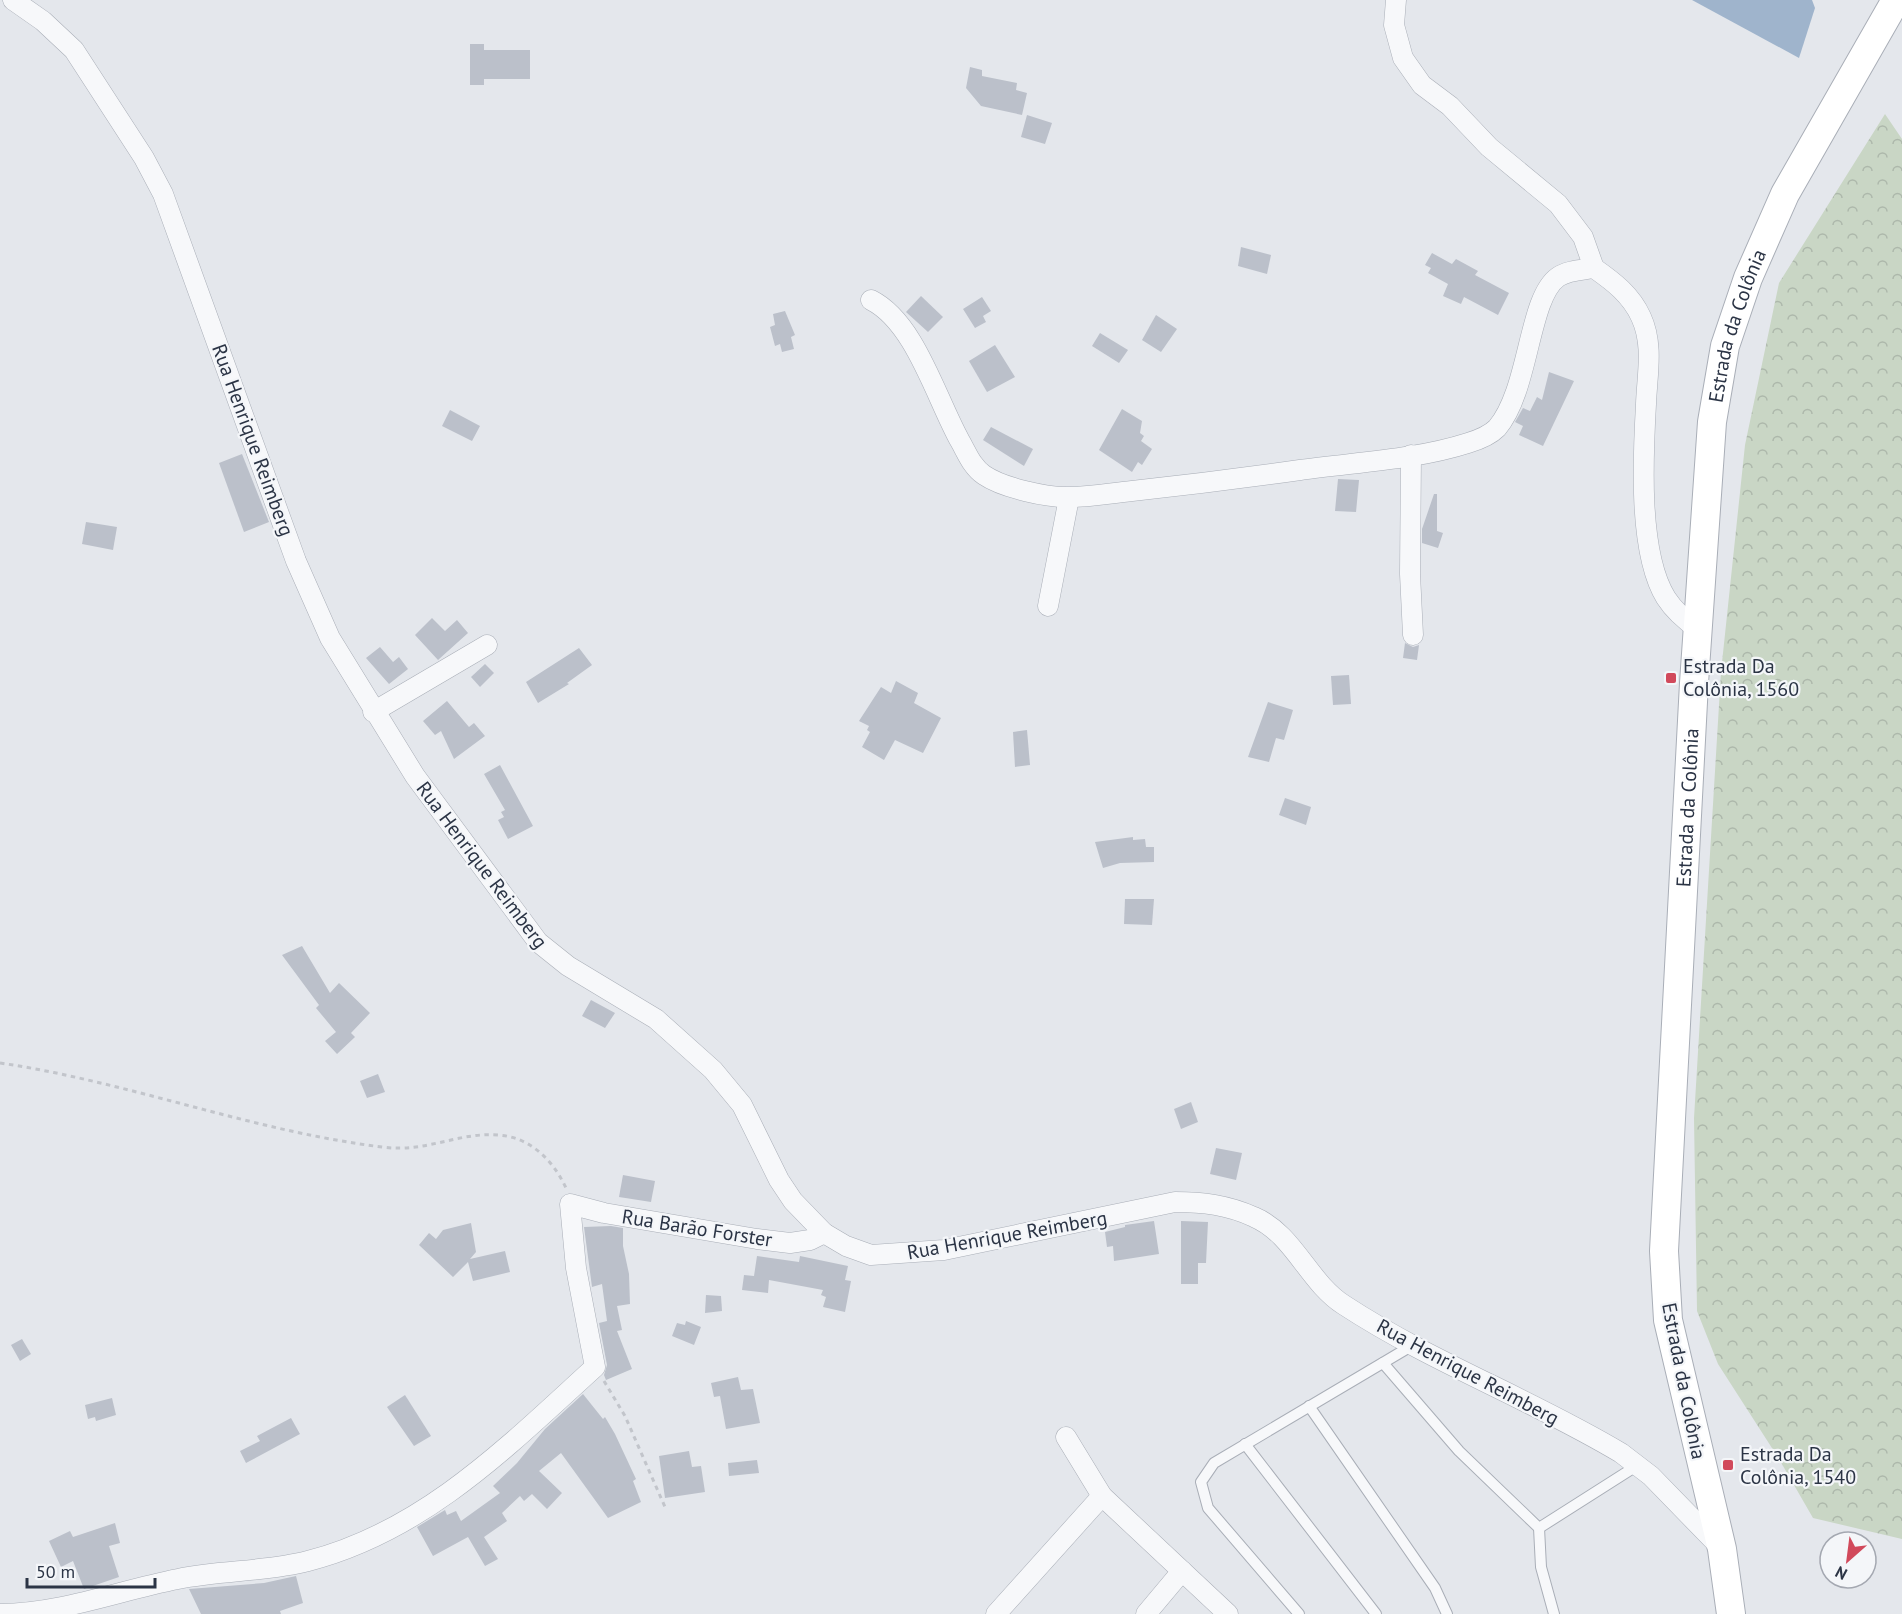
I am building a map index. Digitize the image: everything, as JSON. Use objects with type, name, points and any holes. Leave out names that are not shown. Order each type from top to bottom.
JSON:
[{"type":"main road","name":"Estrada da Colônia","points":[[1731,1614],[1722,1549],[1668,1320],[1664,1251],[1712,422],[1725,346],[1748,278],[1785,194],[1896,0]]},
{"type":"street","name":"Rua Henrique Reimberg","points":[[13,0],[43,21],[74,50],[128,130],[163,194],[300,571],[330,638],[373,712],[440,812],[538,942],[568,966],[656,1019],[713,1070],[742,1105],[779,1180],[793,1201],[824,1233],[871,1254],[897,1255],[972,1245],[1175,1202],[1210,1202],[1255,1217],[1271,1226],[1329,1294],[1413,1345],[1601,1441],[1638,1465],[1722,1549]]},
{"type":"street","points":[[1396,0],[1394,25],[1403,58],[1422,85],[1450,106],[1489,147],[1558,204],[1583,237],[1594,268],[1626,293],[1642,320],[1649,359],[1644,460],[1651,558],[1666,598],[1680,616],[1699,630]]},
{"type":"street","points":[[871,300],[890,311],[902,326],[947,418],[979,471],[999,482],[1028,491],[1069,498],[1183,486],[1411,455],[1470,443],[1495,430],[1513,402],[1521,380],[1536,315],[1550,283],[1560,275],[1594,268]]},
{"type":"street","points":[[1411,455],[1410,574],[1413,635]]},
{"type":"street","points":[[1048,606],[1069,498]]},
{"type":"street","points":[[373,712],[487,645]]},
{"type":"street","points":[[0,1614],[86,1604],[188,1577],[276,1568],[309,1561],[353,1546],[404,1522],[447,1496],[485,1467],[595,1367],[576,1268],[570,1204]]},
{"type":"street","name":"Rua Barão Forster","points":[[570,1204],[603,1213],[790,1243],[810,1240],[824,1233]]},
{"type":"street","points":[[1066,1437],[1102,1496],[1228,1614]]},
{"type":"street","points":[[996,1614],[1102,1496]]},
{"type":"street","points":[[1146,1614],[1182,1571]]},
{"type":"lane","points":[[1299,1614],[1208,1508],[1201,1482],[1214,1463],[1413,1345]]},
{"type":"lane","points":[[1383,1363],[1459,1451],[1539,1528],[1541,1567],[1554,1614]]},
{"type":"lane","points":[[1309,1406],[1435,1588],[1447,1614]]},
{"type":"lane","points":[[1245,1444],[1376,1614]]},
{"type":"lane","points":[[1539,1528],[1638,1465]]},
{"type":"path","points":[[0,1063],[57,1071],[261,1126],[409,1150],[484,1134],[517,1137],[539,1151],[562,1180],[570,1204]]},
{"type":"path","points":[[595,1367],[625,1416],[665,1507]]},
{"type":"green space","points":[[1885,114],[1902,139],[1902,1539],[1878,1533],[1878,1530],[1864,1530],[1813,1518],[1779,1459],[1718,1364],[1697,1311],[1694,1118],[1721,672],[1745,445],[1779,283]]},
{"type":"water","points":[[1692,0],[1812,0],[1815,8],[1799,58]]},
{"type":"building","points":[[470,44],[484,44],[484,50],[530,50],[530,79],[484,79],[484,85],[470,85]]},
{"type":"building","points":[[970,67],[982,70],[982,76],[1017,83],[1016,90],[1027,93],[1022,115],[981,106],[966,88]]},
{"type":"building","points":[[1027,115],[1052,123],[1045,144],[1021,137]]},
{"type":"building","points":[[1241,247],[1271,255],[1267,274],[1238,266]]},
{"type":"building","points":[[1432,253],[1452,264],[1456,259],[1478,271],[1475,275],[1509,293],[1498,315],[1464,297],[1461,304],[1443,296],[1448,284],[1428,273],[1431,268],[1425,265]]},
{"type":"building","points":[[921,296],[943,317],[928,332],[906,312]]},
{"type":"building","points":[[982,297],[991,311],[983,316],[986,322],[975,328],[963,309]]},
{"type":"building","points":[[785,311],[795,335],[791,337],[794,349],[782,352],[780,344],[775,346],[770,327],[775,325],[773,314]]},
{"type":"building","points":[[1156,315],[1177,329],[1161,352],[1142,340]]},
{"type":"building","points":[[1100,333],[1128,350],[1119,363],[1092,346]]},
{"type":"building","points":[[995,345],[1015,377],[987,392],[969,361]]},
{"type":"building","points":[[1549,372],[1574,381],[1543,446],[1519,435],[1523,426],[1515,422],[1523,408],[1530,411],[1537,397],[1542,400]]},
{"type":"building","points":[[1122,409],[1142,421],[1140,433],[1144,436],[1141,441],[1152,449],[1142,465],[1138,462],[1132,472],[1099,450]]},
{"type":"building","points":[[450,410],[480,426],[472,441],[442,426]]},
{"type":"building","points":[[991,427],[1033,449],[1024,466],[983,440]]},
{"type":"building","points":[[242,454],[269,522],[244,532],[219,463]]},
{"type":"building","points":[[1338,479],[1359,480],[1356,512],[1335,511]]},
{"type":"building","points":[[1434,494],[1437,494],[1437,531],[1443,533],[1438,548],[1422,543],[1422,529]]},
{"type":"building","points":[[86,522],[117,527],[113,550],[82,544]]},
{"type":"building","points":[[432,618],[445,631],[457,620],[468,633],[438,660],[415,635]]},
{"type":"building","points":[[1405,643],[1413,647],[1419,645],[1417,660],[1403,658]]},
{"type":"building","points":[[380,647],[393,662],[399,657],[408,669],[389,684],[366,658]]},
{"type":"building","points":[[579,648],[592,665],[567,683],[569,684],[538,703],[526,682]]},
{"type":"building","points":[[485,664],[494,673],[480,687],[471,677]]},
{"type":"building","points":[[1349,675],[1351,704],[1333,705],[1331,676]]},
{"type":"building","points":[[896,681],[918,693],[914,703],[941,718],[923,753],[895,740],[884,760],[862,747],[870,732],[867,730],[869,726],[859,721],[881,687],[891,693]]},
{"type":"building","points":[[447,701],[469,727],[474,723],[485,736],[454,759],[441,731],[435,735],[423,721]]},
{"type":"building","points":[[1268,702],[1293,710],[1284,740],[1276,738],[1269,762],[1248,757]]},
{"type":"building","points":[[1027,730],[1030,765],[1015,767],[1013,732]]},
{"type":"building","points":[[500,765],[533,826],[508,839],[498,820],[504,817],[501,812],[505,810],[484,774]]},
{"type":"building","points":[[1285,798],[1311,807],[1306,825],[1279,815]]},
{"type":"building","points":[[1133,837],[1133,840],[1145,839],[1146,847],[1154,847],[1154,862],[1120,863],[1103,868],[1095,842]]},
{"type":"building","points":[[1125,899],[1154,899],[1152,925],[1124,924]]},
{"type":"building","points":[[302,946],[330,993],[339,983],[370,1013],[351,1033],[355,1037],[337,1054],[325,1041],[336,1032],[316,1008],[319,1005],[282,955]]},
{"type":"building","points":[[591,1000],[615,1013],[605,1028],[582,1016]]},
{"type":"building","points":[[378,1074],[385,1092],[367,1098],[360,1081]]},
{"type":"building","points":[[1191,1102],[1198,1122],[1181,1129],[1174,1109]]},
{"type":"building","points":[[1216,1148],[1242,1153],[1236,1180],[1210,1174]]},
{"type":"building","points":[[623,1175],[655,1181],[651,1202],[619,1197]]},
{"type":"building","points":[[1154,1221],[1159,1254],[1114,1261],[1113,1246],[1107,1247],[1105,1232],[1125,1227],[1125,1225]]},
{"type":"building","points":[[1181,1221],[1208,1222],[1206,1263],[1198,1263],[1198,1284],[1181,1284]]},
{"type":"building","points":[[471,1223],[476,1252],[470,1259],[505,1251],[510,1272],[473,1281],[468,1262],[453,1277],[419,1245],[429,1233],[436,1239],[443,1230]]},
{"type":"building","points":[[584,1227],[623,1228],[630,1304],[617,1306],[622,1330],[617,1331],[632,1369],[606,1380],[604,1375],[607,1365],[599,1323],[607,1321],[602,1284],[592,1287]]},
{"type":"building","points":[[757,1256],[799,1262],[800,1256],[848,1266],[845,1280],[851,1281],[845,1312],[823,1307],[826,1297],[821,1295],[823,1290],[769,1280],[768,1293],[742,1290],[744,1275],[754,1276]]},
{"type":"building","points":[[706,1295],[721,1296],[722,1311],[705,1313]]},
{"type":"building","points":[[686,1321],[701,1327],[694,1345],[672,1336],[677,1323],[685,1325]]},
{"type":"building","points":[[22,1339],[31,1354],[20,1361],[11,1345]]},
{"type":"building","points":[[738,1377],[741,1390],[753,1389],[760,1423],[726,1429],[720,1396],[714,1397],[711,1383]]},
{"type":"building","points":[[583,1394],[603,1419],[605,1417],[615,1434],[636,1479],[633,1481],[641,1502],[608,1518],[561,1453],[539,1471],[562,1493],[547,1509],[532,1494],[524,1501],[520,1496],[502,1513],[507,1521],[484,1537],[498,1559],[485,1566],[468,1537],[433,1556],[417,1527],[445,1510],[447,1515],[456,1511],[461,1521],[500,1493],[493,1486],[517,1463],[545,1429]]},
{"type":"building","points":[[405,1395],[431,1436],[414,1446],[387,1407]]},
{"type":"building","points":[[112,1398],[116,1415],[96,1421],[95,1417],[88,1419],[85,1405]]},
{"type":"building","points":[[291,1418],[300,1434],[246,1463],[240,1451],[260,1441],[257,1436]]},
{"type":"building","points":[[689,1451],[692,1467],[701,1466],[705,1492],[665,1498],[659,1456]]},
{"type":"building","points":[[757,1460],[759,1473],[729,1476],[728,1463]]},
{"type":"building","points":[[115,1523],[120,1543],[109,1546],[119,1577],[84,1589],[73,1561],[61,1567],[49,1541],[70,1531],[73,1537]]},
{"type":"building","points":[[296,1576],[303,1603],[280,1611],[281,1614],[201,1614],[189,1589],[264,1583]]},
{"type":"place","name":"Estrada Da Colônia, 1560","points":[[1671,678]]},
{"type":"place","name":"Estrada Da Colônia, 1540","points":[[1728,1465]]}]
